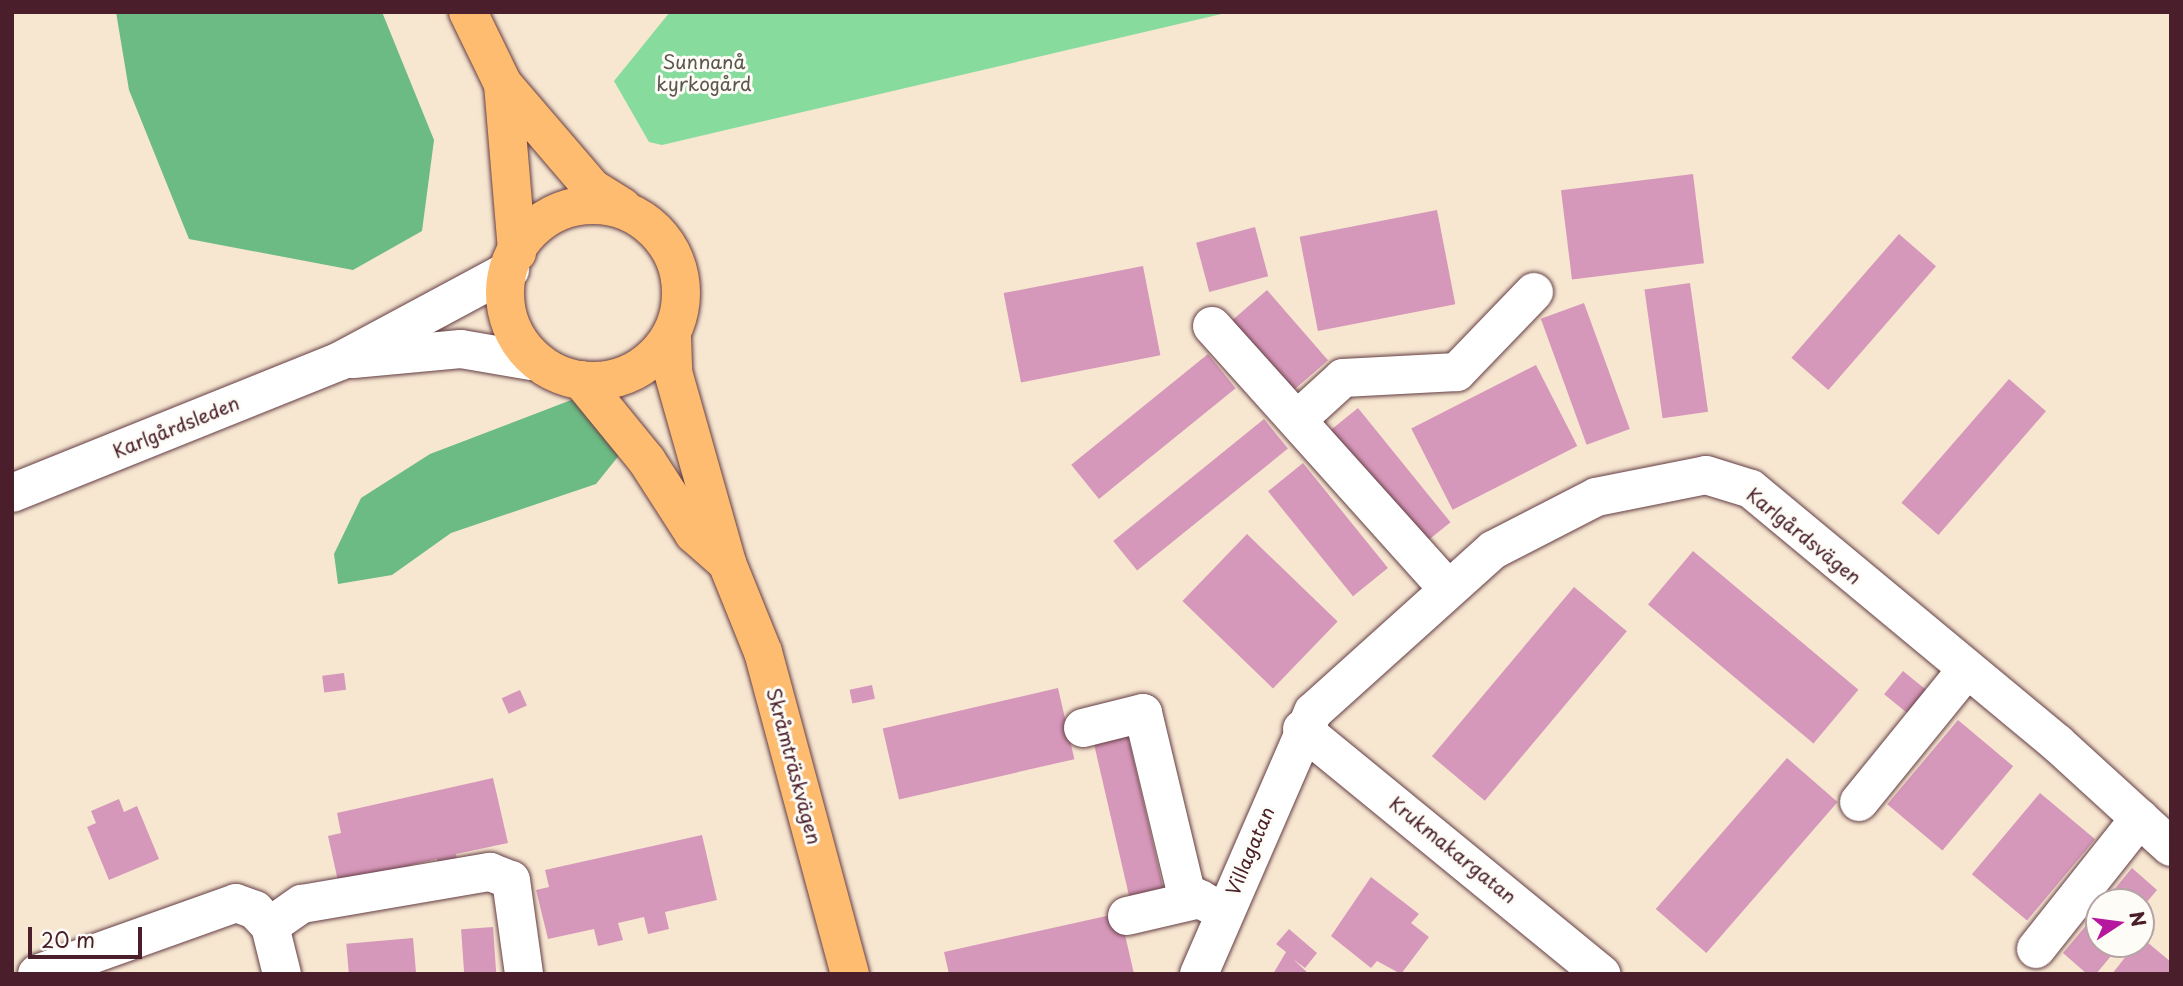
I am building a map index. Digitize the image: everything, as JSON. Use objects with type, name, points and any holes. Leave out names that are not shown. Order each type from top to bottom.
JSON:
[{"type":"main road","points":[[468,12],[503,84],[592,188],[622,207],[671,252],[678,284],[672,337],[654,359],[626,375],[581,380],[531,361],[513,333],[506,301],[513,261],[503,84]]},
{"type":"main road","points":[[513,261],[534,226],[557,212],[590,204],[622,207]]},
{"type":"main road","name":"Skråmträskvägen","points":[[672,337],[673,372],[727,563],[763,652],[850,974]]},
{"type":"main road","name":"Skråmträskvägen","points":[[581,380],[647,461],[694,534],[727,563]]},
{"type":"street","name":"Karlgårdsleden","points":[[12,493],[340,361],[513,261]]},
{"type":"street","points":[[1297,420],[1343,378],[1457,372],[1534,292]]},
{"type":"street","points":[[1212,326],[1447,588]]},
{"type":"street","name":"Karlgårdsleden","points":[[340,361],[461,349],[531,361]]},
{"type":"street","name":"Karlgårdsvägen","points":[[1302,729],[1447,588],[1493,550],[1596,497],[1706,475],[1751,489],[1967,669],[2171,847]]},
{"type":"street","points":[[1859,802],[1967,669]]},
{"type":"street","points":[[1083,728],[1143,713],[1186,892],[1212,906]]},
{"type":"street","name":"Villagatan","points":[[1199,974],[1212,906],[1302,729]]},
{"type":"street","name":"Krukmakargatan","points":[[1302,729],[1601,974]]},
{"type":"street","points":[[2036,949],[2140,818]]},
{"type":"street","points":[[262,918],[302,904],[490,872],[511,880],[524,974]]},
{"type":"street","points":[[37,974],[214,908],[236,904],[262,918],[282,974]]},
{"type":"street","points":[[1127,916],[1212,906]]},
{"type":"green space","points":[[116,12],[382,12],[434,140],[422,231],[353,270],[189,239],[129,90]]},
{"type":"green space","name":"Sunnanå kyrkogård","points":[[670,12],[1230,12],[662,145],[649,142],[614,81]]},
{"type":"green space","points":[[579,397],[621,453],[596,484],[451,533],[392,575],[338,584],[334,554],[361,498],[430,454]]},
{"type":"building","points":[[1693,174],[1704,263],[1572,280],[1561,190]]},
{"type":"building","points":[[1437,210],[1455,304],[1318,331],[1300,237]]},
{"type":"building","points":[[1255,227],[1268,276],[1209,292],[1196,243]]},
{"type":"building","points":[[1899,234],[1936,266],[1828,390],[1791,358]]},
{"type":"building","points":[[1143,266],[1160,355],[1021,382],[1004,293]]},
{"type":"building","points":[[1690,283],[1708,412],[1663,418],[1644,289]]},
{"type":"building","points":[[1267,290],[1328,360],[1292,392],[1231,321]]},
{"type":"building","points":[[1584,303],[1630,429],[1587,445],[1541,319]]},
{"type":"building","points":[[1208,354],[1236,388],[1099,499],[1071,465]]},
{"type":"building","points":[[1536,365],[1577,446],[1453,510],[1411,429]]},
{"type":"building","points":[[2009,379],[2046,411],[1938,535],[1901,503]]},
{"type":"building","points":[[1358,408],[1451,522],[1419,548],[1326,434]]},
{"type":"building","points":[[1264,419],[1288,449],[1137,571],[1113,541]]},
{"type":"building","points":[[1303,463],[1388,568],[1353,596],[1268,491]]},
{"type":"building","points":[[1247,534],[1338,622],[1273,688],[1182,601]]},
{"type":"building","points":[[1693,551],[1858,690],[1813,743],[1648,605]]},
{"type":"building","points":[[1574,587],[1627,631],[1485,801],[1432,756]]},
{"type":"building","points":[[1903,671],[1928,691],[1909,714],[1884,694]]},
{"type":"building","points":[[344,673],[346,690],[324,693],[322,676]]},
{"type":"building","points":[[872,685],[875,699],[852,703],[850,690]]},
{"type":"building","points":[[1058,688],[1074,759],[899,800],[883,728]]},
{"type":"building","points":[[520,690],[527,706],[509,714],[502,698]]},
{"type":"building","points":[[1958,720],[2013,766],[1942,851],[1887,804]]},
{"type":"building","points":[[1126,727],[1165,895],[1131,902],[1092,735]]},
{"type":"building","points":[[1787,758],[1838,802],[1706,953],[1656,909]]},
{"type":"building","points":[[493,778],[508,843],[456,854],[460,871],[441,876],[437,859],[411,865],[415,881],[391,886],[387,870],[338,881],[328,836],[341,833],[337,813]]},
{"type":"building","points":[[2040,793],[2095,839],[2027,920],[1972,874]]},
{"type":"building","points":[[119,799],[124,812],[137,806],[159,859],[109,880],[87,827],[96,823],[91,811]]},
{"type":"building","points":[[702,835],[717,900],[665,912],[669,929],[648,934],[644,917],[618,923],[623,940],[598,946],[594,929],[548,939],[536,890],[549,887],[545,870]]},
{"type":"building","points":[[2132,868],[2155,888],[2115,888]]},
{"type":"building","points":[[1371,877],[1419,914],[1411,923],[1429,937],[1401,974],[1377,961],[1371,968],[1331,936]]},
{"type":"building","points":[[1120,913],[1134,974],[949,974],[944,952]]},
{"type":"building","points":[[493,927],[496,974],[464,974],[461,929]]},
{"type":"building","points":[[2085,927],[2085,958],[2109,958],[2096,974],[2087,974],[2063,953]]},
{"type":"building","points":[[1289,929],[1317,953],[1305,968],[1293,959],[1309,974],[1273,974],[1286,952],[1276,944]]},
{"type":"building","points":[[413,938],[416,974],[349,974],[346,944]]},
{"type":"building","points":[[2155,949],[2171,962],[2171,974],[2112,974],[2125,958],[2155,958]]}]
